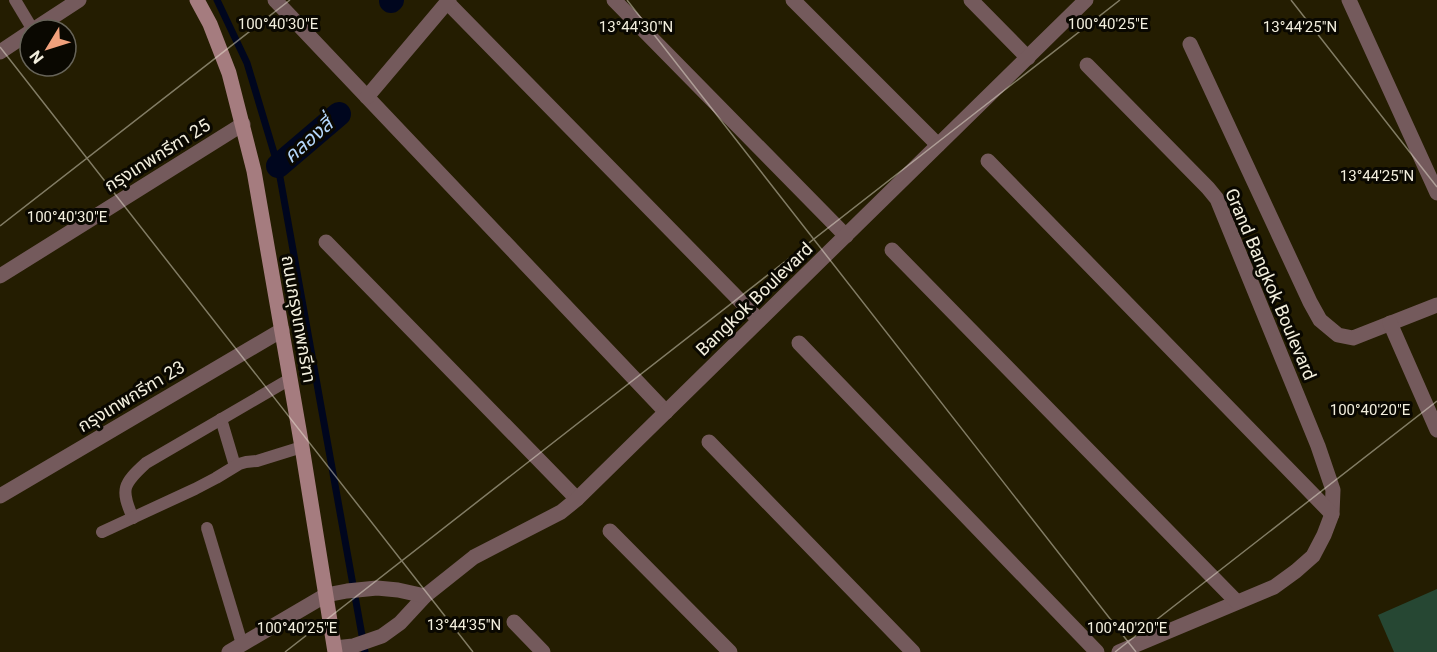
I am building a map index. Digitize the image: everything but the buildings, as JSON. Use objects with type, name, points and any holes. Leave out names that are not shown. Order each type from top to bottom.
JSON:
[{"type":"main road","name":"ถนนกรุงเทพกรีฑา","points":[[197,0],[210,24],[230,73],[254,171],[335,650]]},
{"type":"street","points":[[52,18],[79,0]]},
{"type":"street","points":[[275,0],[666,412]]},
{"type":"street","points":[[614,0],[846,236]]},
{"type":"street","points":[[793,0],[938,146]]},
{"type":"street","points":[[971,0],[1028,58]]},
{"type":"street","name":"Bangkok Boulevard","points":[[335,650],[382,636],[400,623],[425,596],[474,557],[561,512],[577,499],[1086,0]]},
{"type":"street","points":[[1349,0],[1437,193]]},
{"type":"street","points":[[367,97],[448,1],[759,320]]},
{"type":"street","points":[[0,52],[18,40]]},
{"type":"street","points":[[1190,44],[1320,320],[1338,334],[1353,338],[1437,305]]},
{"type":"street","name":"Grand Bangkok Boulevard","points":[[1087,65],[1217,199],[1318,446],[1333,490],[1332,514],[1324,535],[1313,556],[1296,571],[1274,587],[1119,652]]},
{"type":"street","name":"กรุงเทพกรีฑา 25","points":[[0,276],[243,124]]},
{"type":"street","points":[[988,161],[1332,514]]},
{"type":"street","points":[[326,242],[577,499]]},
{"type":"street","points":[[892,250],[1237,602]]},
{"type":"street","points":[[1390,323],[1437,430]]},
{"type":"street","name":"กรุงเทพกรีฑา 23","points":[[0,496],[282,330]]},
{"type":"street","points":[[799,343],[1097,652]]},
{"type":"street","points":[[709,442],[913,652]]},
{"type":"street","points":[[610,531],[730,652]]},
{"type":"street","points":[[235,648],[326,595],[376,588],[425,596]]},
{"type":"street","points":[[514,622],[543,652]]},
{"type":"lane","points":[[15,0],[25,18]]},
{"type":"lane","points":[[133,518],[125,501],[126,486],[131,476],[146,463],[290,379]]},
{"type":"lane","points":[[221,419],[235,466]]},
{"type":"lane","points":[[102,532],[195,489],[235,466],[302,447]]},
{"type":"lane","points":[[207,528],[235,648]]},
{"type":"green space","points":[[1437,589],[1437,652],[1394,652],[1378,615]]},
{"type":"waterway","points":[[217,0],[247,63],[278,166],[365,652]]},
{"type":"waterway","name":"คลองสี่","points":[[278,166],[339,114]]}]
